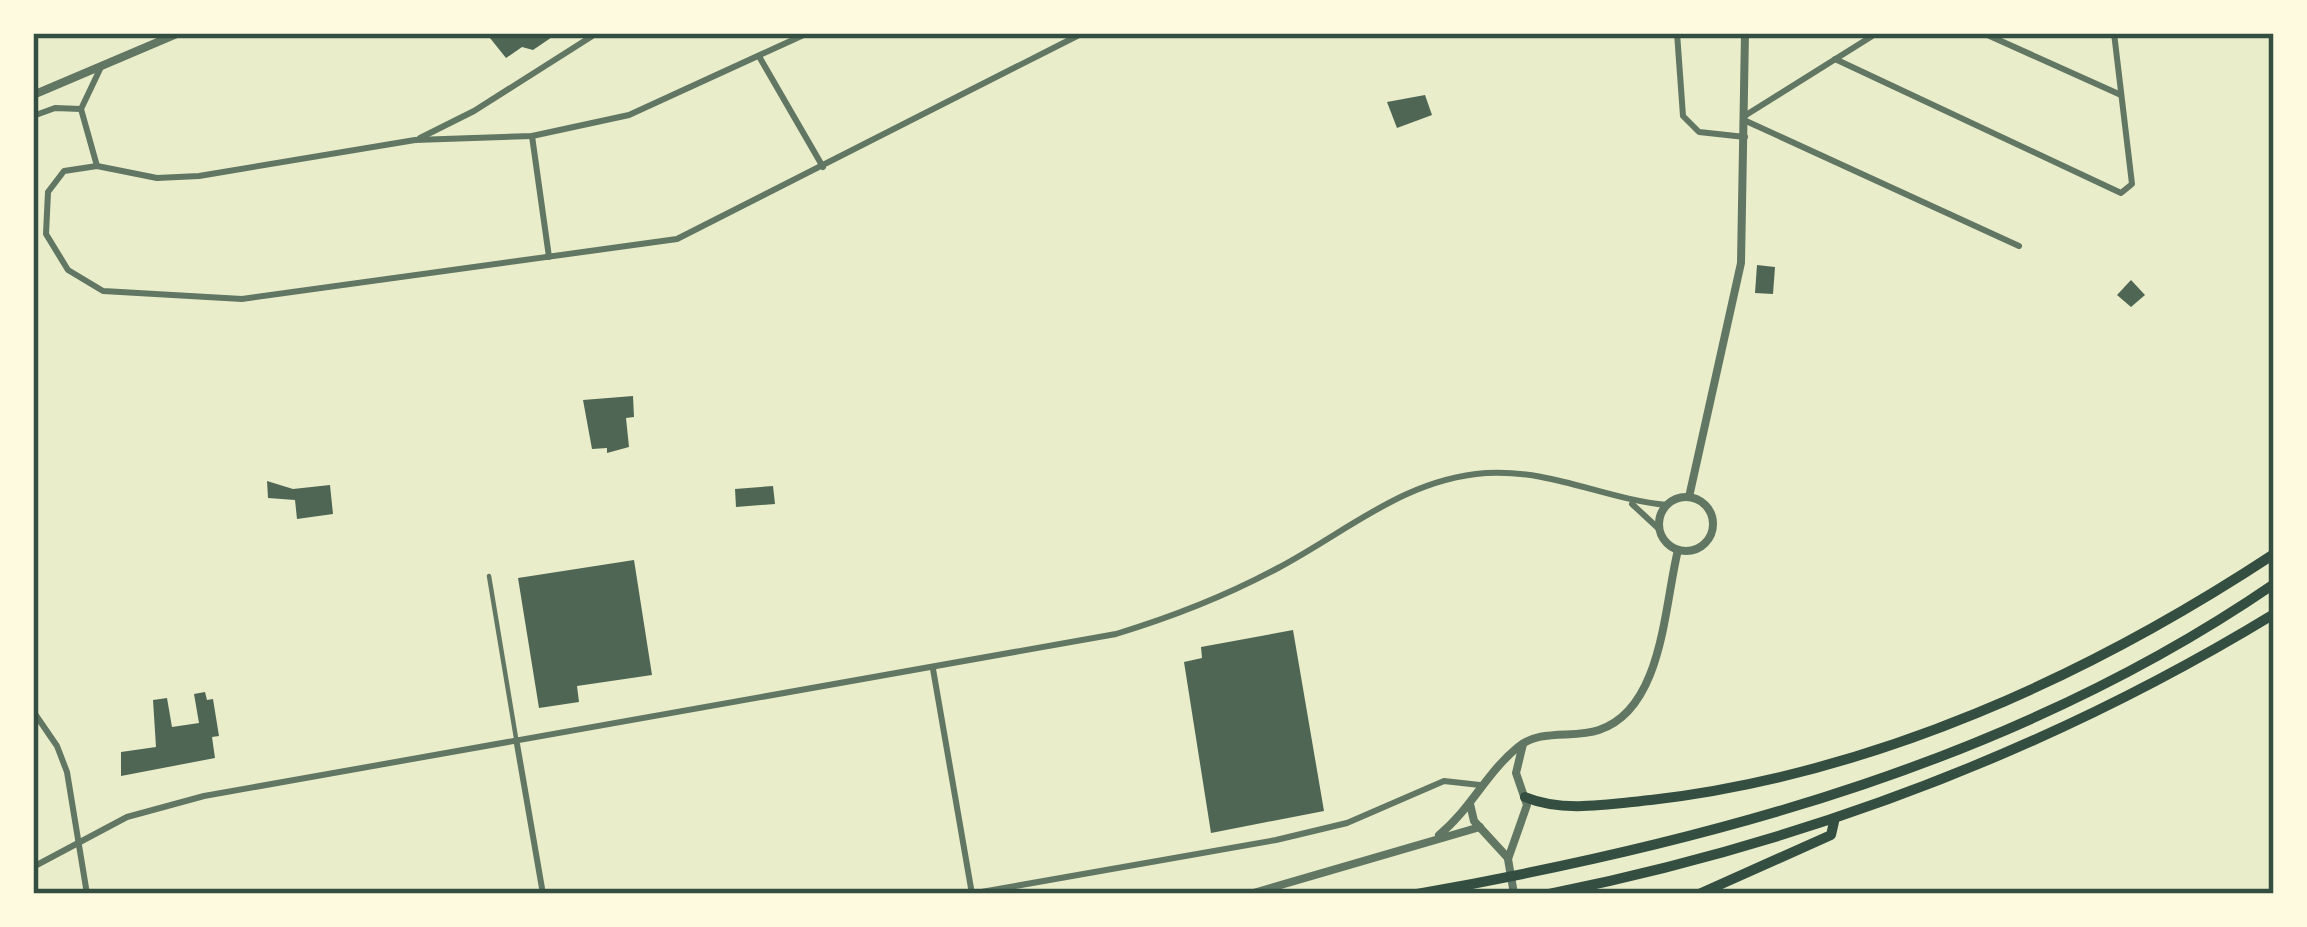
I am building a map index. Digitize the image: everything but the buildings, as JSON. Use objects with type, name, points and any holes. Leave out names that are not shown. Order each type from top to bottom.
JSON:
[{"type":"highway","points":[[1521,791],[1564,806],[1654,799],[1847,760],[2053,678],[2192,605],[2274,554]]},
{"type":"highway","points":[[1417,894],[1654,848],[1888,777],[2073,698],[2201,631],[2274,584]]},
{"type":"highway","points":[[1549,894],[1834,822],[2051,737],[2274,614]]},
{"type":"highway","points":[[1699,894],[1831,835],[1834,822]]},
{"type":"street","points":[[33,95],[179,33]]},
{"type":"street","points":[[415,140],[490,102],[597,33]]},
{"type":"street","points":[[808,33],[628,116],[532,136],[415,140],[199,176],[157,178],[97,166],[64,171],[48,192],[46,234],[68,269],[103,291],[242,299],[677,239],[1083,33]]},
{"type":"street","points":[[1677,33],[1683,116],[1699,132],[1745,137]]},
{"type":"street","points":[[1689,497],[1742,262],[1744,33]]},
{"type":"street","points":[[1746,118],[1877,33]]},
{"type":"street","points":[[1983,33],[2121,95]]},
{"type":"street","points":[[1835,59],[2121,193],[2132,184],[2114,33]]},
{"type":"street","points":[[760,58],[823,167]]},
{"type":"street","points":[[97,166],[80,109],[101,67]]},
{"type":"street","points":[[33,116],[55,108],[80,109]]},
{"type":"street","points":[[1746,118],[2020,246]]},
{"type":"street","points":[[532,136],[549,256]]},
{"type":"street","points":[[33,867],[127,817],[204,796],[1094,640],[1186,611],[1282,566],[1404,492],[1442,481],[1489,473],[1559,477],[1630,501],[1666,505],[1689,497]]},
{"type":"street","points":[[1678,550],[1703,546],[1713,530],[1710,511],[1689,497]]},
{"type":"street","points":[[1630,501],[1678,550]]},
{"type":"street","points":[[1659,530],[1666,505]]},
{"type":"street","points":[[933,669],[971,894],[1347,823],[1444,781],[1480,784],[1492,778],[1522,743],[1599,730],[1630,711],[1650,671],[1678,550]]},
{"type":"street","points":[[489,576],[543,894]]},
{"type":"street","points":[[33,711],[62,758],[87,894]]},
{"type":"street","points":[[1514,894],[1508,860],[1516,828],[1526,814],[1521,791],[1522,743]]},
{"type":"street","points":[[1492,778],[1521,791]]},
{"type":"street","points":[[1438,835],[1470,804],[1480,784]]},
{"type":"street","points":[[1470,804],[1508,860]]},
{"type":"street","points":[[1250,894],[1343,871],[1438,835],[1516,828]]}]
